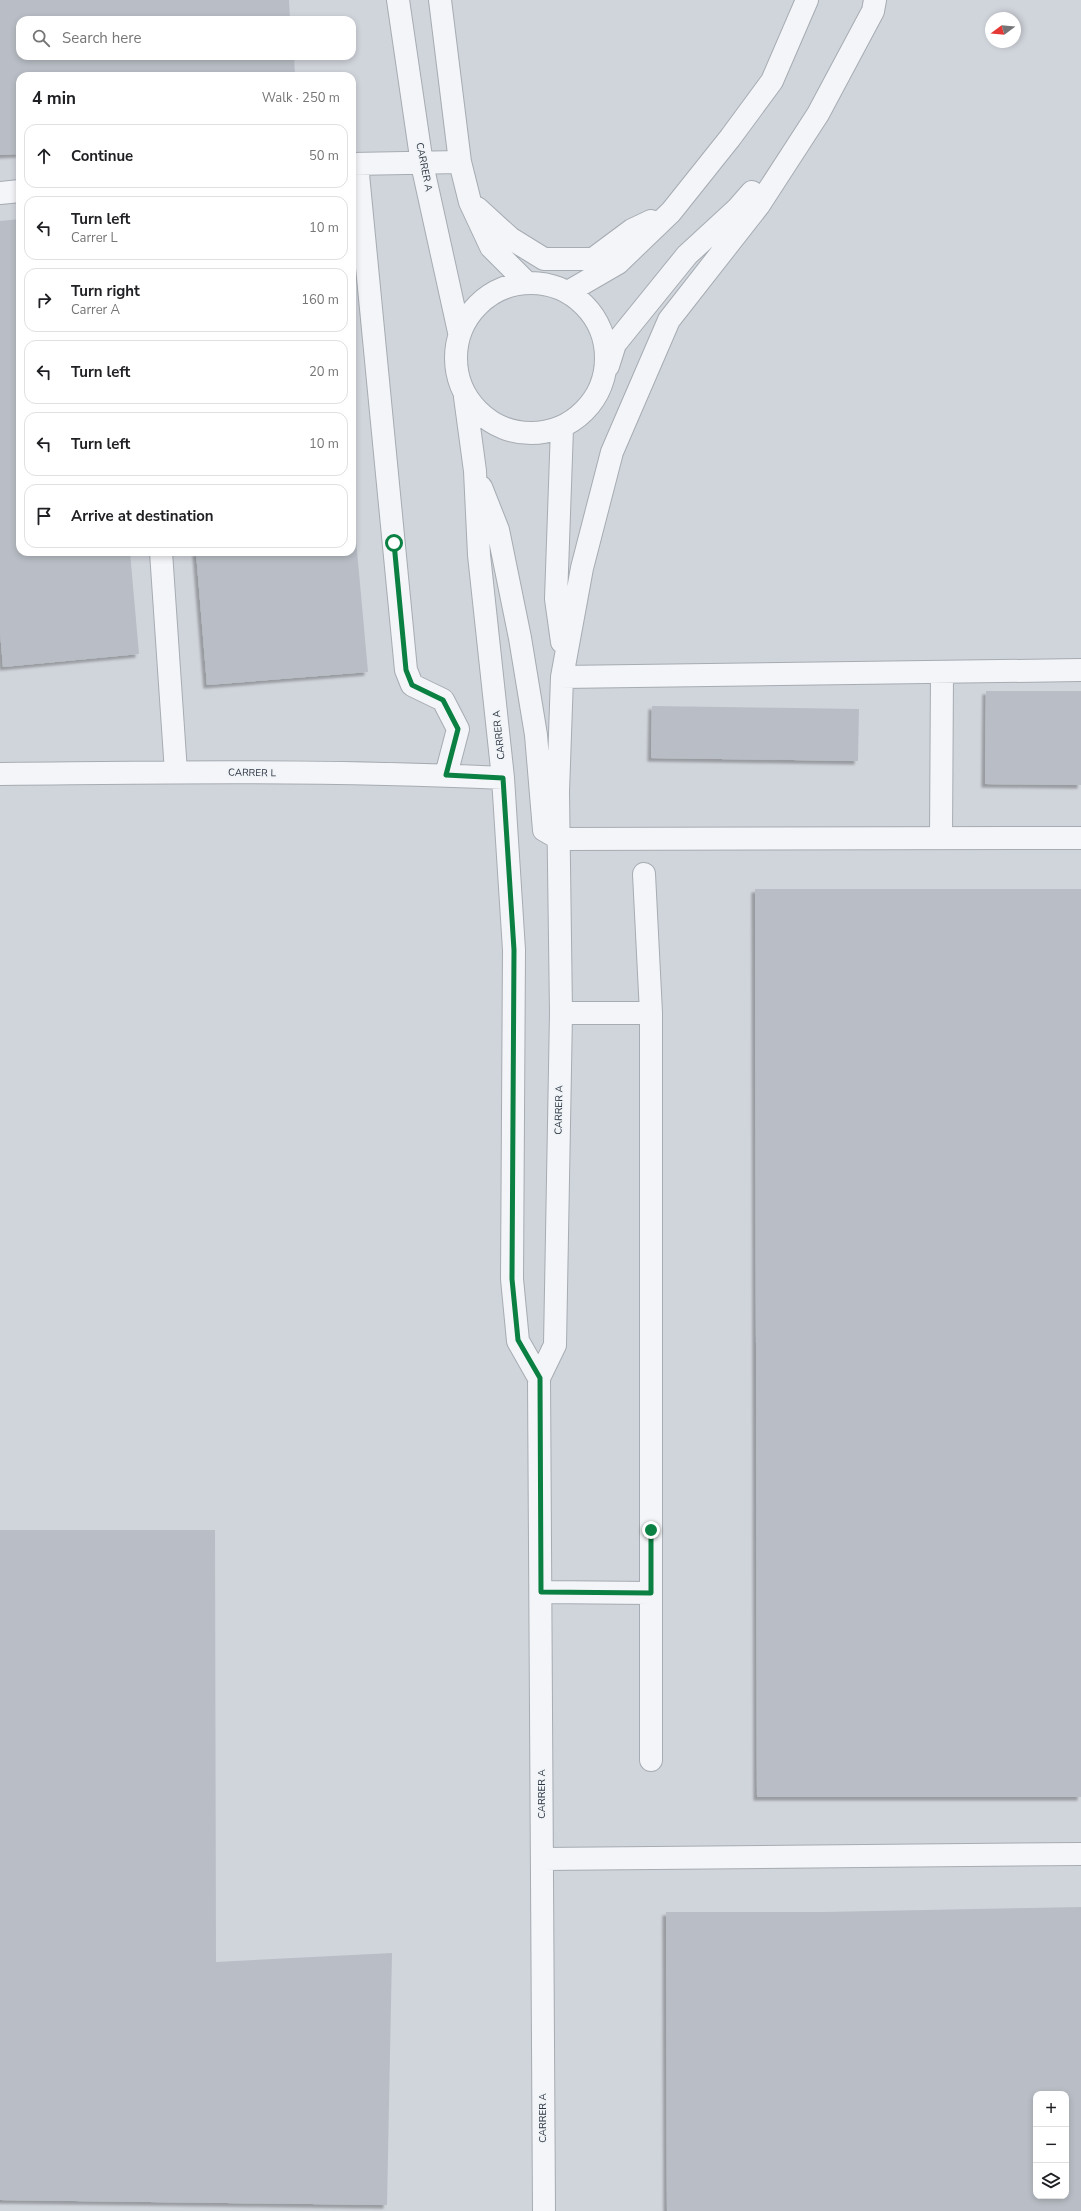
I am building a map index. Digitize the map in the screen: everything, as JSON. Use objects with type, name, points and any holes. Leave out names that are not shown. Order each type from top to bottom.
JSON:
[{"type":"street","name":"CARRER A","points":[[398,0],[422,164],[459,332]]},
{"type":"street","points":[[440,0],[460,162],[470,202],[491,247],[526,282]]},
{"type":"street","points":[[568,292],[618,263],[671,212],[730,138],[772,81],[807,0]]},
{"type":"street","points":[[564,670],[582,568],[612,452],[669,320],[759,204],[818,114],[873,10],[875,0]]},
{"type":"street","points":[[605,376],[606,343],[593,313],[568,292],[548,284],[526,282],[498,289],[474,306],[459,332],[454,354],[457,376],[465,397],[483,418],[508,431],[535,434],[562,428],[590,407],[605,376],[615,344],[687,255],[738,208],[818,114]]},
{"type":"street","points":[[356,164],[422,164],[460,162]]},
{"type":"street","points":[[356,174],[406,670],[412,685],[443,700],[458,729],[446,775]]},
{"type":"street","points":[[0,193],[16,191]]},
{"type":"street","points":[[470,202],[510,238],[544,259],[593,258],[632,230],[671,212]]},
{"type":"street","name":"CARRER A","points":[[465,397],[475,471],[479,555],[503,778],[514,950],[512,1279],[518,1340],[540,1378]]},
{"type":"street","points":[[562,428],[556,599],[564,670]]},
{"type":"street","name":"CARRER A","points":[[475,471],[498,530],[520,638],[536,735],[544,830],[558,839]]},
{"type":"street","points":[[161,556],[176,772]]},
{"type":"street","name":"CARRER A","points":[[544,2211],[540,1378],[555,1345],[561,1013],[558,792],[564,670]]},
{"type":"street","points":[[564,670],[942,672],[1081,670]]},
{"type":"street","points":[[941,837],[942,672]]},
{"type":"street","name":"CARRER L","points":[[0,774],[176,772],[446,775],[503,778]]},
{"type":"street","points":[[558,839],[941,837],[1081,838]]},
{"type":"street","points":[[644,874],[651,1013],[651,1760]]},
{"type":"street","points":[[561,1013],[651,1013]]},
{"type":"street","points":[[541,1592],[651,1593]]},
{"type":"street","points":[[542,1859],[1081,1854]]},
{"type":"shaded area","points":[[0,0],[1081,0],[1081,2211],[0,2211]]},
{"type":"building","points":[[0,0],[289,0],[290,16],[16,16],[16,60],[294,60],[295,72],[16,72],[16,154],[0,155]]},
{"type":"building","points":[[16,219],[16,556],[130,556],[139,654],[3,667],[0,631],[0,221]]},
{"type":"building","points":[[356,539],[368,672],[207,685],[196,556],[356,556]]},
{"type":"building","points":[[986,691],[1081,691],[1081,785],[985,784]]},
{"type":"building","points":[[652,706],[859,709],[858,761],[651,758]]},
{"type":"building","points":[[755,889],[1081,889],[1081,1797],[757,1797]]},
{"type":"building","points":[[0,1530],[215,1530],[216,1962],[392,1953],[387,2205],[0,2200]]},
{"type":"building","points":[[1081,1907],[1081,2211],[667,2211],[666,1912],[823,1912]]},
{"type":"route","points":[[394,543],[406,670],[412,685],[443,700],[458,729],[446,775],[503,778],[514,950],[512,1279],[518,1340],[540,1378],[541,1592],[651,1593],[651,1530]]}]
